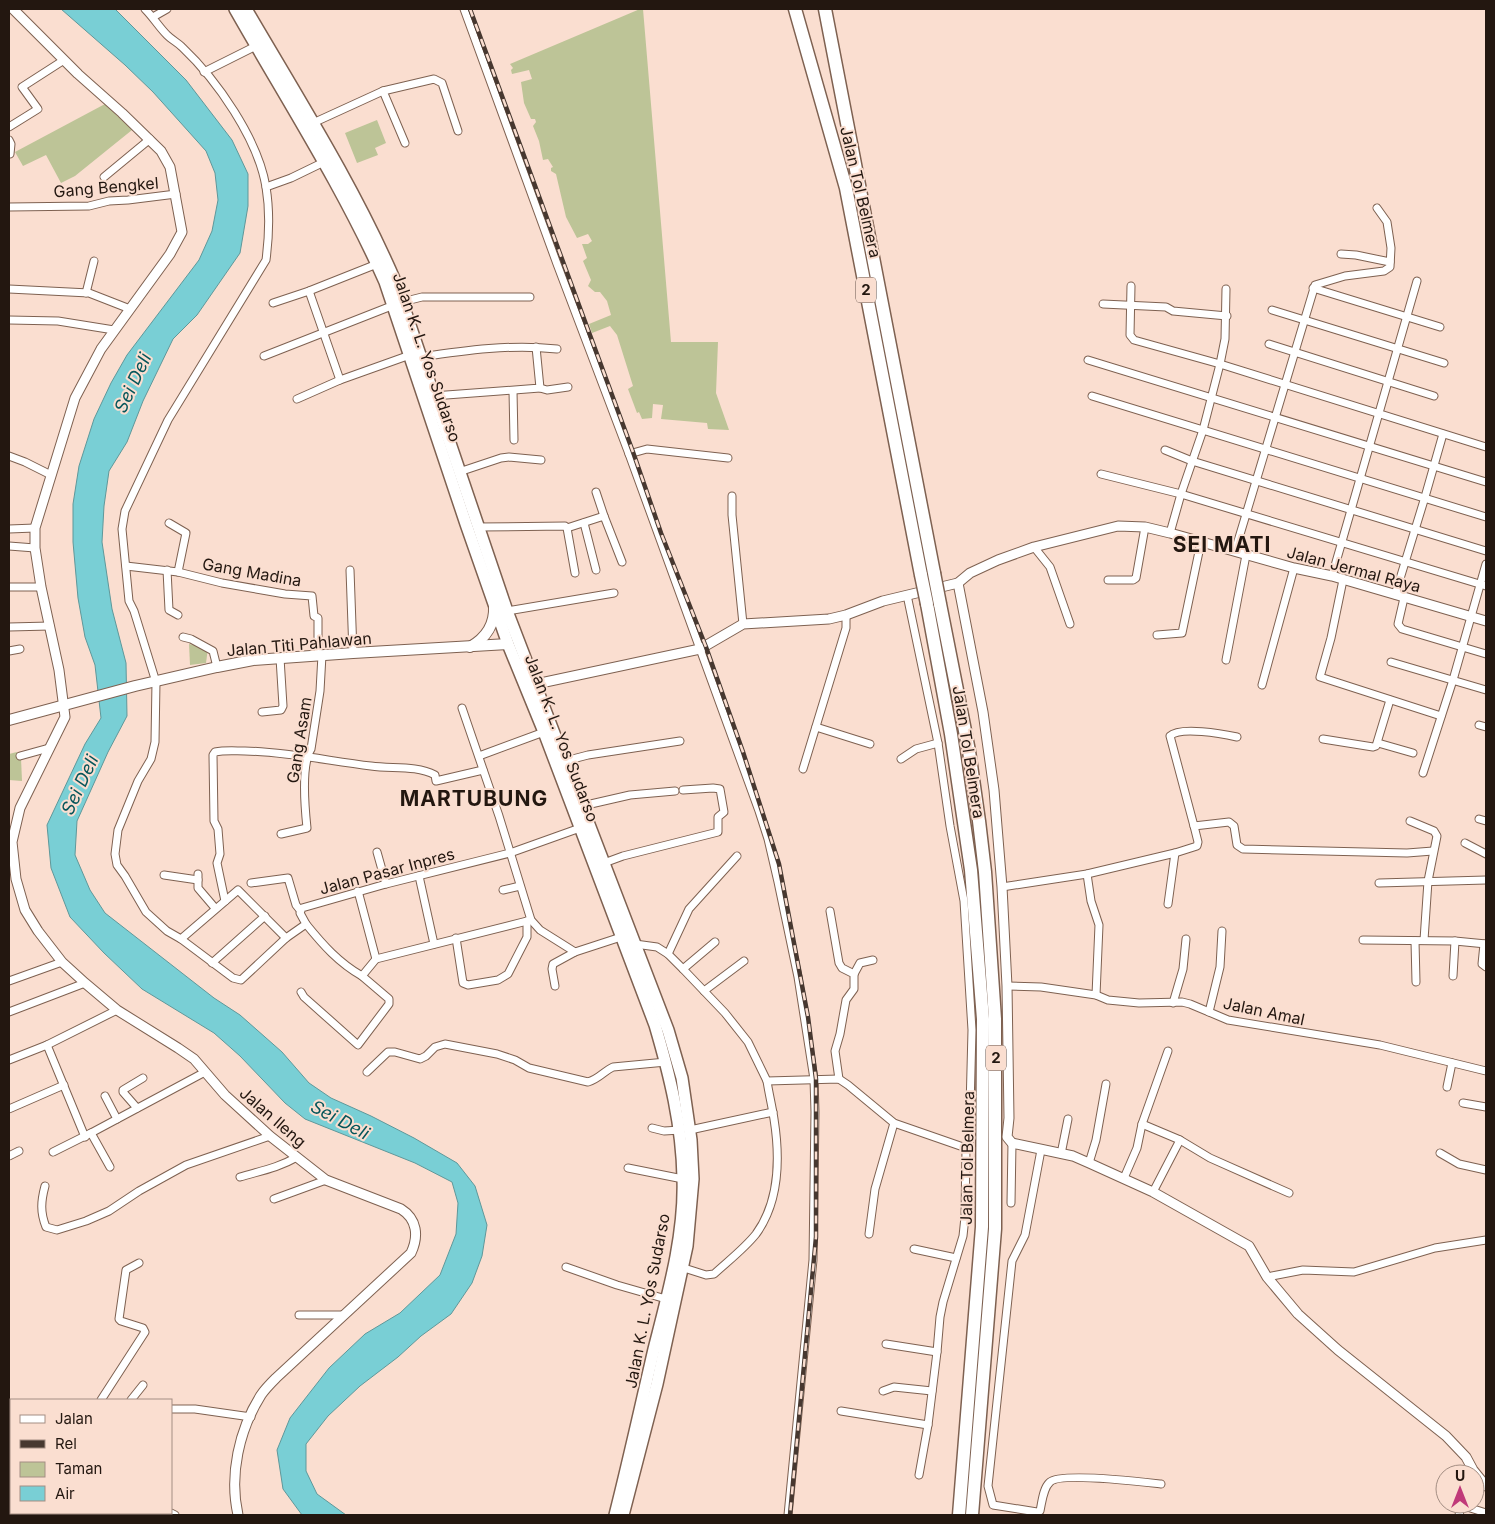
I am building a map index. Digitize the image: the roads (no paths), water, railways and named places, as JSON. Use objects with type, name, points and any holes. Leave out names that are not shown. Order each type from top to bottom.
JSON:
[{"type":"highway","name":"Jalan K. L. Yos Sudarso","points":[[234,9],[324,162],[398,303]]},
{"type":"highway","name":"Jalan K. L. Yos Sudarso","points":[[246,9],[313,123],[386,262],[494,606],[536,684],[548,735],[565,761],[582,806],[599,865],[628,940],[655,1025],[671,1060],[682,1078],[685,1130],[678,1240],[615,1515]]},
{"type":"highway","name":"Jalan Tol Belmera","points":[[795,9],[846,188],[934,604],[968,751],[985,872],[995,1019],[995,1229],[972,1515]]},
{"type":"highway","name":"Jalan Tol Belmera","points":[[824,9],[928,574]]},
{"type":"highway","name":"Jalan K. L. Yos Sudarso","points":[[416,356],[433,396],[507,610],[513,643],[548,735],[580,828],[599,865]]},
{"type":"highway","name":"Jalan Tol Belmera","points":[[934,604],[971,870],[983,1019],[982,1227],[959,1515]]},
{"type":"highway","name":"Jalan K. L. Yos Sudarso","points":[[623,1515],[657,1384],[684,1268],[691,1216],[693,1179],[685,1130]]},
{"type":"main road","points":[[469,647],[476,643],[490,628],[495,615],[494,606]]},
{"type":"main road","name":"Jalan Titi Pahlawan","points":[[9,720],[78,700],[253,660],[513,643]]},
{"type":"street","name":"Jalan Ileng","points":[[13,9],[161,151],[170,166],[182,232],[170,254],[101,349],[75,398],[36,528],[35,548],[41,587],[59,670],[64,717],[20,808],[12,842],[16,879],[25,910],[38,931],[62,962],[84,983],[117,1010],[194,1060],[225,1094],[270,1136],[326,1180],[410,1214],[416,1232],[411,1253],[261,1394],[242,1434],[235,1474],[238,1515]]},
{"type":"street","points":[[145,9],[168,36],[182,46],[224,96],[241,125],[254,150],[266,187],[269,238],[266,260],[168,420],[125,511],[122,529],[128,601],[134,611],[156,682],[155,742],[151,758],[138,781],[118,830],[115,854],[117,865],[146,912],[167,931],[181,939],[232,978],[241,980],[286,938],[306,924]]},
{"type":"street","points":[[153,17],[167,9]]},
{"type":"street","points":[[464,9],[556,264],[629,454],[768,839],[794,960],[814,1079],[815,1112],[813,1260],[788,1515]]},
{"type":"street","points":[[204,72],[256,46]]},
{"type":"street","points":[[9,126],[38,109],[22,87],[64,60]]},
{"type":"street","points":[[313,123],[384,91],[437,80],[442,83],[458,131]]},
{"type":"street","points":[[384,91],[405,142]]},
{"type":"street","points":[[104,177],[150,139]]},
{"type":"street","points":[[9,140],[11,144],[10,154]]},
{"type":"street","points":[[266,187],[291,178],[324,162]]},
{"type":"street","name":"Gang Bengkel","points":[[9,207],[89,206],[109,201],[176,194]]},
{"type":"street","points":[[1235,551],[1313,288],[1319,282],[1345,276],[1384,271],[1390,267],[1391,248],[1387,222],[1377,208]]},
{"type":"street","points":[[1341,254],[1390,262]]},
{"type":"street","points":[[86,293],[94,260]]},
{"type":"street","points":[[273,303],[377,264]]},
{"type":"street","points":[[1332,576],[1417,281]]},
{"type":"street","points":[[1131,286],[1130,335],[1134,340],[1220,364],[1486,447]]},
{"type":"street","points":[[1313,288],[1440,327]]},
{"type":"street","points":[[9,289],[86,293],[106,298],[130,309]]},
{"type":"street","points":[[1170,533],[1203,430],[1220,364],[1227,316],[1226,289]]},
{"type":"street","points":[[308,291],[340,380]]},
{"type":"street","points":[[264,356],[398,303],[422,296],[530,297]]},
{"type":"street","points":[[1104,304],[1166,307],[1173,311],[1227,316]]},
{"type":"street","points":[[1272,310],[1444,363]]},
{"type":"street","points":[[9,320],[58,321],[114,330]]},
{"type":"street","points":[[1269,344],[1434,396]]},
{"type":"street","points":[[536,347],[540,388]]},
{"type":"street","points":[[297,399],[340,380],[416,356],[462,350],[536,347],[557,349]]},
{"type":"street","points":[[1088,360],[1486,482]]},
{"type":"street","points":[[433,396],[540,388],[547,390],[568,387]]},
{"type":"street","points":[[513,391],[514,440]]},
{"type":"street","points":[[1092,396],[1486,517]]},
{"type":"street","points":[[1443,434],[1405,562],[1398,624],[1402,629],[1486,654]]},
{"type":"street","points":[[629,454],[647,449],[728,458]]},
{"type":"street","points":[[1165,450],[1192,461],[1486,551]]},
{"type":"street","points":[[9,456],[51,475]]},
{"type":"street","points":[[459,472],[501,458],[541,460]]},
{"type":"street","points":[[1101,474],[1181,494],[1483,585]]},
{"type":"street","points":[[596,492],[622,562]]},
{"type":"street","points":[[732,496],[732,515],[743,624]]},
{"type":"street","points":[[478,527],[565,526],[567,528],[604,516]]},
{"type":"street","points":[[169,523],[186,533],[178,572]]},
{"type":"street","points":[[584,523],[596,570]]},
{"type":"street","name":"Jalan Jermal Raya","points":[[958,583],[970,573],[998,560],[1034,547],[1118,526],[1145,528],[1170,533],[1294,568],[1332,576],[1486,621]]},
{"type":"street","points":[[9,529],[36,528]]},
{"type":"street","points":[[567,528],[575,573]]},
{"type":"street","points":[[1108,580],[1133,580],[1136,578],[1145,528]]},
{"type":"street","points":[[1157,635],[1182,633],[1201,542]]},
{"type":"street","points":[[9,546],[35,548]]},
{"type":"street","points":[[1034,547],[1050,567],[1070,624]]},
{"type":"street","points":[[1226,660],[1246,555]]},
{"type":"street","points":[[1423,773],[1471,617],[1483,585],[1486,564]]},
{"type":"street","name":"Gang Madina","points":[[126,566],[167,570],[222,583],[285,594],[312,596],[314,616],[318,618],[320,655]]},
{"type":"street","points":[[1262,685],[1294,568]]},
{"type":"street","points":[[167,570],[169,610],[178,614]]},
{"type":"street","points":[[350,570],[353,652]]},
{"type":"street","points":[[1343,580],[1331,638],[1320,677],[1441,716]]},
{"type":"street","points":[[536,684],[700,649],[743,624],[829,619],[846,615],[883,601],[958,583],[983,712],[994,790],[1002,887],[1007,986],[1009,1118],[1007,1137],[1012,1143],[1073,1156],[1124,1178],[1153,1192],[1248,1246],[1267,1277],[1305,1320],[1338,1350],[1446,1436],[1466,1458],[1469,1464]]},
{"type":"street","points":[[9,586],[41,587]]},
{"type":"street","points":[[507,610],[614,593]]},
{"type":"street","points":[[909,594],[938,743],[950,826],[964,901],[972,1030],[963,1236],[943,1302],[938,1330],[928,1425],[919,1475]]},
{"type":"street","points":[[803,769],[846,628],[846,615]]},
{"type":"street","points":[[9,627],[50,626]]},
{"type":"street","points":[[184,637],[207,646],[213,651],[217,667]]},
{"type":"street","points":[[9,651],[20,649]]},
{"type":"street","name":"Gang Asam","points":[[281,834],[307,828],[304,802],[307,756],[311,749],[320,691],[320,655]]},
{"type":"street","points":[[262,712],[281,710],[283,706],[280,658]]},
{"type":"street","points":[[1391,662],[1486,690]]},
{"type":"street","points":[[1324,739],[1376,746],[1390,700]]},
{"type":"street","points":[[456,938],[463,982],[468,985],[498,980],[508,974],[527,936],[529,921],[499,816],[462,708]]},
{"type":"street","points":[[816,727],[870,744]]},
{"type":"street","points":[[1002,887],[1087,874],[1197,846],[1198,842],[1170,736],[1176,732],[1187,732],[1215,733],[1237,737]]},
{"type":"street","points":[[479,756],[548,735]]},
{"type":"street","points":[[565,761],[588,755],[680,741]]},
{"type":"street","points":[[901,758],[916,749],[938,743]]},
{"type":"street","points":[[1378,743],[1413,753]]},
{"type":"street","points":[[20,756],[49,748]]},
{"type":"street","points":[[224,901],[217,862],[220,854],[218,829],[214,821],[213,755],[215,752],[260,752],[307,756],[335,762],[388,768],[416,769],[435,776],[436,781],[483,770]]},
{"type":"street","points":[[599,865],[623,856],[718,832],[718,817],[724,812],[720,789],[684,790]]},
{"type":"street","points":[[582,806],[630,795],[675,791]]},
{"type":"street","points":[[1410,821],[1436,833],[1428,881],[1424,940]]},
{"type":"street","points":[[1194,826],[1229,822],[1234,826],[1237,845],[1244,849],[1407,854],[1433,851]]},
{"type":"street","name":"Jalan Pasar Inpres","points":[[300,910],[358,891],[510,853],[580,828]]},
{"type":"street","points":[[1465,843],[1486,854]]},
{"type":"street","points":[[377,852],[386,884]]},
{"type":"street","points":[[1168,904],[1175,852]]},
{"type":"street","points":[[668,954],[689,909],[737,856]]},
{"type":"street","points":[[1087,874],[1091,902],[1099,925],[1096,995]]},
{"type":"street","points":[[164,875],[198,877],[200,891],[215,908]]},
{"type":"street","points":[[419,876],[434,944]]},
{"type":"street","points":[[251,883],[288,878],[296,905],[306,924],[331,954],[362,976],[389,1001],[389,1004],[358,1046],[300,992]]},
{"type":"street","points":[[1380,883],[1486,880]]},
{"type":"street","points":[[503,890],[520,886]]},
{"type":"street","points":[[181,939],[238,890],[286,938]]},
{"type":"street","points":[[358,891],[376,959]]},
{"type":"street","points":[[830,911],[839,963],[842,968],[854,974]]},
{"type":"street","points":[[212,963],[265,916]]},
{"type":"street","points":[[362,976],[376,959],[529,921]]},
{"type":"street","points":[[529,921],[576,952]]},
{"type":"street","points":[[1209,1012],[1220,967],[1222,931]]},
{"type":"street","points":[[1173,1003],[1183,969],[1186,939]]},
{"type":"street","points":[[555,986],[553,964],[576,952],[628,940],[657,946],[668,954],[725,1013],[748,1042],[767,1081],[773,1112],[777,1170],[775,1193],[770,1209],[756,1234],[714,1274],[706,1275],[684,1268]]},
{"type":"street","points":[[1363,940],[1455,941],[1485,944],[1482,964],[1486,967]]},
{"type":"street","points":[[1415,940],[1416,982]]},
{"type":"street","points":[[1453,976],[1455,941]]},
{"type":"street","points":[[683,969],[715,942]]},
{"type":"street","points":[[839,1079],[835,1051],[846,1000],[854,989],[854,974],[860,963],[873,960]]},
{"type":"street","points":[[704,991],[744,961]]},
{"type":"street","points":[[9,981],[62,962]]},
{"type":"street","points":[[9,1012],[84,983]]},
{"type":"street","name":"Jalan Amal","points":[[1007,986],[1041,987],[1096,995],[1108,1000],[1190,1004],[1228,1020],[1380,1046],[1486,1071]]},
{"type":"street","points":[[9,1060],[47,1045],[117,1010]]},
{"type":"street","points":[[367,1072],[388,1052],[420,1059],[435,1047],[445,1044],[496,1054],[515,1060],[529,1068],[588,1082],[596,1080],[613,1067],[671,1060]]},
{"type":"street","points":[[47,1045],[88,1135],[110,1167]]},
{"type":"street","points":[[1124,1178],[1137,1148],[1142,1124],[1168,1051]]},
{"type":"street","points":[[1447,1087],[1452,1063]]},
{"type":"street","points":[[53,1152],[204,1072]]},
{"type":"street","points":[[137,1108],[123,1090],[144,1078]]},
{"type":"street","points":[[767,1081],[839,1079],[894,1123],[968,1147]]},
{"type":"street","points":[[1089,1163],[1096,1140],[1106,1084]]},
{"type":"street","points":[[9,1109],[64,1085]]},
{"type":"street","points":[[105,1096],[117,1119]]},
{"type":"street","points":[[1463,1103],[1486,1107]]},
{"type":"street","points":[[652,1128],[664,1131],[685,1130],[773,1112]]},
{"type":"street","points":[[1061,1154],[1068,1119]]},
{"type":"street","points":[[869,1234],[875,1190],[894,1123]]},
{"type":"street","points":[[1142,1124],[1180,1140],[1210,1158],[1289,1193]]},
{"type":"street","points":[[44,1186],[41,1201],[42,1216],[46,1226],[56,1230],[86,1221],[109,1211],[139,1191],[186,1165],[270,1136]]},
{"type":"street","points":[[1153,1192],[1180,1140]]},
{"type":"street","points":[[1011,1204],[1012,1143]]},
{"type":"street","points":[[1041,1150],[1025,1235],[1012,1261],[988,1486],[992,1504],[996,1507],[1040,1511],[1046,1487],[1051,1480],[1060,1478],[1161,1484]]},
{"type":"street","points":[[9,1156],[19,1151]]},
{"type":"street","points":[[1440,1153],[1459,1164],[1486,1170]]},
{"type":"street","points":[[240,1177],[266,1171],[296,1157]]},
{"type":"street","points":[[628,1168],[683,1179]]},
{"type":"street","points":[[274,1199],[326,1180]]},
{"type":"street","points":[[1267,1277],[1303,1270],[1354,1272],[1435,1248],[1486,1240]]},
{"type":"street","points":[[914,1249],[956,1258]]},
{"type":"street","points":[[102,1399],[145,1332],[143,1328],[119,1319],[126,1270],[139,1263]]},
{"type":"street","points":[[566,1267],[617,1285],[666,1299]]},
{"type":"street","points":[[299,1315],[344,1315]]},
{"type":"street","points":[[886,1344],[937,1352]]},
{"type":"street","points":[[132,1399],[143,1386]]},
{"type":"street","points":[[883,1392],[894,1387],[932,1391]]},
{"type":"street","points":[[172,1409],[195,1409],[251,1416]]},
{"type":"street","points":[[841,1411],[928,1425]]},
{"type":"water","name":"Sei Deli","points":[[61,9],[115,9],[186,80],[232,140],[248,174],[248,206],[240,253],[197,315],[173,339],[143,401],[127,442],[109,471],[104,506],[102,542],[112,609],[126,663],[127,716],[108,752],[77,821],[75,855],[90,890],[105,913],[214,998],[240,1015],[282,1052],[309,1083],[331,1098],[414,1138],[457,1163],[475,1186],[487,1225],[482,1256],[472,1283],[451,1314],[360,1386],[328,1416],[306,1444],[306,1471],[317,1494],[346,1515],[302,1515],[283,1489],[277,1450],[290,1418],[329,1368],[365,1334],[400,1313],[440,1275],[456,1234],[458,1203],[452,1182],[415,1163],[305,1119],[285,1103],[240,1056],[214,1033],[142,989],[104,953],[70,917],[51,868],[47,825],[85,744],[101,718],[95,665],[85,637],[78,598],[73,542],[73,504],[79,466],[94,419],[127,355],[199,260],[212,231],[218,200],[215,173],[206,151],[153,92]]},
{"type":"railway","points":[[470,9],[661,533],[706,647],[743,752],[779,864],[808,1017],[816,1079],[816,1237],[790,1515]]},
{"type":"district","name":"SEI MATI","points":[[1222,545]]},
{"type":"district","name":"MARTUBUNG","points":[[474,799]]}]
